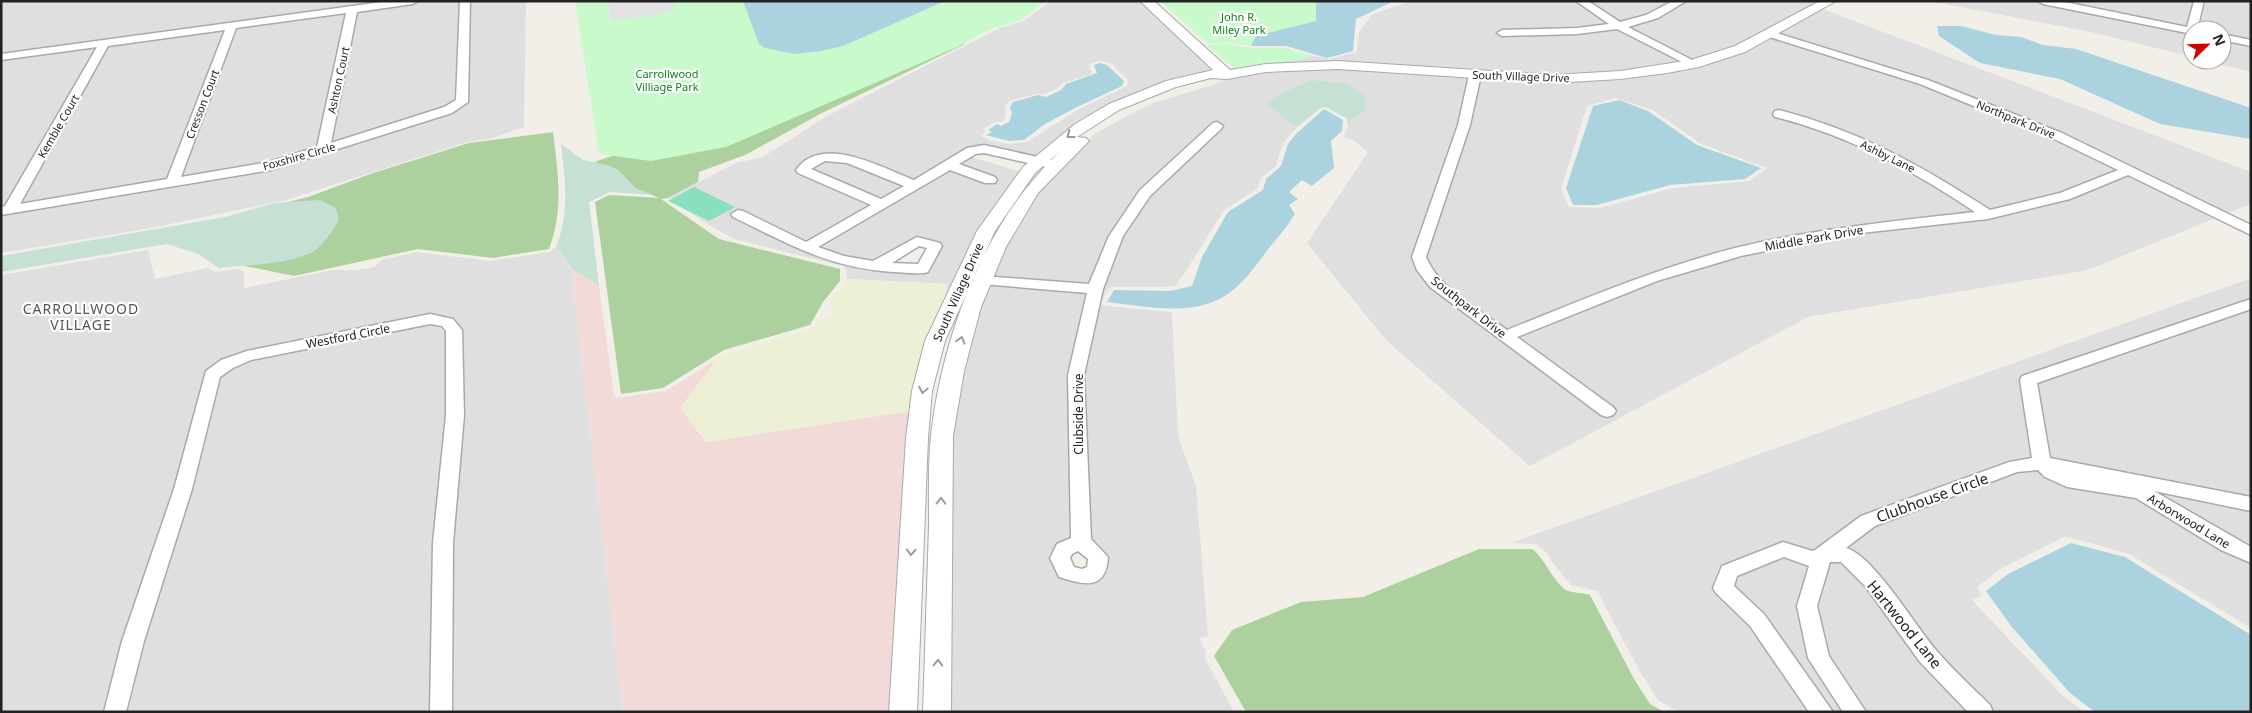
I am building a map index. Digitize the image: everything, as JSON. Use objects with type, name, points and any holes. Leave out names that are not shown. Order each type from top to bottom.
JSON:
[{"type":"street","points":[[1,56],[413,1]]},
{"type":"street","name":"Foxshire Circle","points":[[6,211],[271,166],[448,110],[462,102],[465,1]]},
{"type":"street","points":[[1146,1],[1227,75]]},
{"type":"street","points":[[1581,1],[1617,25],[1694,64]]},
{"type":"street","points":[[1502,33],[1564,32],[1617,25],[1650,17],[1681,1]]},
{"type":"street","name":"South Village Drive","points":[[903,712],[917,438],[922,391],[935,341],[971,279],[1003,236],[1032,190],[1042,168],[1080,127],[1140,95],[1211,74],[1227,75],[1266,68],[1338,65],[1553,79],[1620,75],[1694,64],[1740,49],[1830,1]]},
{"type":"street","points":[[2195,20],[2199,1]]},
{"type":"street","points":[[2048,2],[2182,29]]},
{"type":"street","name":"Ashton Court","points":[[323,150],[352,9]]},
{"type":"street","name":"Cresson Court","points":[[172,183],[232,25]]},
{"type":"street","name":"Northpark Drive","points":[[1770,34],[1924,82],[2058,136],[2251,231]]},
{"type":"street","points":[[2232,39],[2251,43]]},
{"type":"street","name":"Kemble Court","points":[[6,211],[106,42]]},
{"type":"street","name":"Southpark Drive","points":[[1474,75],[1464,125],[1419,257],[1424,270],[1435,284],[1607,411]]},
{"type":"street","name":"Ashby Lane","points":[[1779,114],[1803,119],[1829,128],[1890,155],[1988,214]]},
{"type":"street","name":"Clubside Drive","points":[[1081,542],[1076,375],[1095,289],[1116,236],[1145,193],[1217,126]]},
{"type":"street","points":[[807,248],[972,151],[978,156],[1042,168]]},
{"type":"street","points":[[882,205],[803,170],[805,165],[826,157],[841,158],[914,185]]},
{"type":"street","points":[[949,165],[990,180]]},
{"type":"street","name":"Middle Park Drive","points":[[1505,336],[1652,278],[1738,252],[1843,231],[1988,214],[2066,196],[2130,170]]},
{"type":"street","points":[[738,214],[807,248],[828,256],[876,266]]},
{"type":"street","points":[[971,279],[1095,289]]},
{"type":"street","name":"South Village Drive","points":[[937,712],[942,436],[948,392],[961,342],[971,279]]},
{"type":"street","points":[[2042,463],[2028,380],[2251,304]]},
{"type":"street","name":"Westford Circle","points":[[115,712],[133,641],[183,489],[212,375],[227,364],[247,356],[430,319],[447,322],[454,330],[455,415],[443,543],[441,712]]},
{"type":"street","name":"Clubhouse Circle","points":[[1822,555],[1868,521],[2016,466],[2042,463],[2251,504]]},
{"type":"street","name":"Arborwood Lane","points":[[2042,463],[2051,473],[2067,481],[2141,492],[2228,545],[2251,556]]},
{"type":"street","name":"Hartwood Lane","points":[[1822,712],[1757,620],[1723,588],[1729,570],[1783,549],[1799,553],[1810,559],[1822,555],[1846,555],[1873,582],[1928,656],[1982,712]]},
{"type":"street","points":[[1822,555],[1807,606],[1819,658],[1855,712]]},
{"type":"shaded area","points":[[1,1],[401,1],[1,55]]},
{"type":"shaded area","points":[[425,1],[459,2],[455,103],[444,109],[331,145],[358,10]]},
{"type":"shaded area","points":[[471,1],[526,1],[524,127],[489,139],[467,142],[286,200],[151,228],[1,253],[1,214],[270,169],[454,111],[468,101]]},
{"type":"shaded area","points":[[673,1],[675,9],[669,10],[669,12],[612,21],[607,2]]},
{"type":"shaded area","points":[[1051,1],[1141,1],[1218,72],[1136,93],[1036,158],[969,147],[914,181],[843,154],[822,155],[801,163],[796,170],[797,173],[873,206],[808,242],[740,209],[728,214],[797,249],[824,260],[876,271],[921,273],[931,269],[942,246],[940,243],[922,237],[912,239],[874,261],[834,253],[818,247],[949,169],[990,185],[999,180],[958,164],[971,157],[1021,172],[979,230],[944,302],[947,284],[847,279],[846,269],[843,266],[734,239],[668,198],[736,163],[763,157],[827,116],[1000,28],[1023,21]],"holes":[[[1101,61],[1112,64],[1128,80],[1127,86],[1081,108],[1027,142],[1010,144],[992,141],[981,136],[985,132],[983,130],[992,123],[1004,121],[1005,107],[1009,101],[1036,94],[1045,94],[1057,89],[1063,83],[1089,75],[1092,73],[1089,64]]]},
{"type":"shaded area","points":[[1410,1],[1575,1],[1609,24],[1562,30],[1495,31],[1497,35],[1565,34],[1615,27],[1686,63],[1618,73],[1552,77],[1272,66],[1314,56],[1329,59],[1357,52],[1359,33],[1371,15]]},
{"type":"shaded area","points":[[1586,1],[1674,1],[1645,15],[1618,22]]},
{"type":"shaded area","points":[[1688,1],[1823,1],[1735,48],[1694,61],[1624,26],[1654,18]]},
{"type":"shaded area","points":[[1930,1],[2034,1],[2182,31],[2182,55],[2091,32]]},
{"type":"shaded area","points":[[2057,1],[2193,1],[2188,20],[2182,20],[2182,27]]},
{"type":"shaded area","points":[[2206,1],[2251,1],[2251,41],[2232,37],[2232,20],[2201,20]]},
{"type":"shaded area","points":[[1823,9],[2251,172],[2251,204],[2226,214],[2140,171],[1928,80],[1777,34]]},
{"type":"shaded area","points":[[346,12],[316,149],[270,164],[181,179],[238,26]]},
{"type":"shaded area","points":[[225,28],[165,181],[20,205],[111,43]]},
{"type":"shaded area","points":[[1772,37],[1921,83],[2054,137],[2120,169],[2059,194],[1989,210],[1894,153],[1806,117],[1775,111],[1772,115],[1801,121],[1886,156],[1977,212],[1839,227],[1734,248],[1646,275],[1506,330],[1442,282],[1431,269],[1427,257],[1470,125],[1480,77],[1554,81],[1671,71]],"holes":[[[1615,98],[1653,110],[1701,144],[1767,168],[1750,181],[1673,188],[1600,208],[1569,207],[1561,188],[1587,106]]]},
{"type":"shaded area","points":[[2232,41],[2251,45],[2251,72],[2232,67]]},
{"type":"shaded area","points":[[98,45],[3,208],[1,209],[1,58]]},
{"type":"shaded area","points":[[1338,68],[1468,77],[1457,124],[1412,257],[1417,271],[1429,286],[1607,418],[1619,412],[1517,337],[1657,281],[1743,255],[1847,234],[1998,217],[2072,199],[2132,174],[2218,217],[2088,270],[1808,317],[1530,466],[1386,340],[1307,243],[1368,152],[1353,140],[1343,137],[1351,121],[1365,110],[1345,83],[1312,80],[1279,94],[1267,104],[1297,127],[1283,143],[1276,166],[1261,178],[1257,189],[1224,210],[1175,286],[1112,287],[1108,289],[1100,303],[1105,306],[1172,312],[1178,436],[1196,486],[1208,636],[1199,638],[1206,652],[1205,659],[1234,712],[949,712],[951,435],[957,392],[987,285],[1086,292],[1068,376],[1071,539],[1055,548],[1050,561],[1056,574],[1061,578],[1078,583],[1087,583],[1101,577],[1107,571],[1108,557],[1091,539],[1085,375],[1102,289],[1123,236],[1152,194],[1225,125],[1214,123],[1139,192],[1109,235],[1089,284],[990,277],[1010,237],[1039,191],[1074,154],[1096,133],[1129,115],[1153,103],[1213,85],[1229,77],[1267,71]]},
{"type":"shaded area","points":[[827,160],[837,160],[905,186],[882,200],[810,169],[811,166]]},
{"type":"shaded area","points":[[556,247],[571,267],[623,712],[452,712],[454,707],[454,540],[465,413],[462,327],[455,319],[436,315],[219,364],[205,375],[172,492],[120,644],[103,712],[1,712],[1,275],[148,250],[155,279],[208,268],[215,272],[238,269],[244,271],[244,288],[333,270],[356,270],[375,267],[381,260],[416,252],[490,261],[549,252]]},
{"type":"shaded area","points":[[571,267],[599,286],[614,396],[616,398],[666,391],[717,359],[680,408],[706,442],[911,411],[892,712],[623,712]]},
{"type":"shaded area","points":[[2251,278],[2251,298],[2021,375],[2019,378],[2032,457],[2008,460],[1861,515],[1815,549],[1809,549],[1809,551],[1784,543],[1776,543],[1722,564],[1719,567],[1713,584],[1715,591],[1748,623],[1811,712],[1679,712],[1658,700],[1643,677],[1597,591],[1571,585],[1547,553],[1536,544],[1511,543]]},
{"type":"shaded area","points":[[2251,310],[2251,498],[2052,459],[2038,383]]},
{"type":"shaded area","points":[[427,324],[439,326],[445,333],[445,417],[432,546],[429,712],[128,712],[146,638],[194,487],[222,375],[233,366],[248,360]]},
{"type":"shaded area","points":[[2039,469],[2045,476],[2064,485],[2133,495],[2251,563],[2251,628],[2129,554],[2064,537],[2000,569],[1977,587],[1981,596],[1972,600],[2061,694],[2084,712],[1994,712],[1938,654],[1845,549],[1876,526],[2022,471]]},
{"type":"shaded area","points":[[2129,484],[2251,510],[2251,550]]},
{"type":"shaded area","points":[[1787,557],[1808,564],[1796,603],[1809,659],[1843,712],[1833,712],[1793,656],[1735,588],[1738,576]]},
{"type":"shaded area","points":[[1831,562],[1842,562],[1864,584],[1970,712],[1866,712],[1829,658],[1818,609]]},
{"type":"green space","name":"Carrollwood Villiage Park","points":[[575,1],[1046,1],[1019,21],[990,29],[957,47],[726,147],[651,161],[599,154]]},
{"type":"green space","name":"John R. Miley Park","points":[[1160,1],[1316,1],[1316,21],[1256,36],[1251,46],[1227,42],[1208,44]]},
{"type":"green space","points":[[967,38],[963,45],[822,113],[745,155],[699,172],[698,182],[668,198],[661,199],[719,239],[840,269],[840,281],[823,302],[810,325],[724,350],[663,388],[621,394],[595,202],[609,195],[659,198],[635,188],[618,170],[594,162]]},
{"type":"green space","points":[[1227,44],[1250,48],[1285,48],[1314,56],[1272,66],[1237,71],[1207,45]]},
{"type":"green space","points":[[1312,80],[1345,83],[1365,96],[1365,110],[1351,121],[1348,128],[1347,119],[1328,108],[1322,107],[1297,127],[1266,104],[1279,94]]},
{"type":"green space","points":[[553,132],[558,176],[558,205],[557,220],[549,249],[493,258],[418,249],[294,276],[245,266],[238,239],[252,211],[308,197],[373,173],[469,143]]},
{"type":"green space","points":[[561,144],[583,160],[607,165],[618,170],[635,188],[652,195],[610,192],[589,202],[599,286],[573,269],[556,247],[565,208],[565,183]]},
{"type":"green space","points":[[694,187],[735,207],[709,221],[668,201]]},
{"type":"green space","points":[[320,200],[335,207],[339,218],[335,227],[315,251],[289,260],[219,268],[198,254],[167,244],[1,272],[1,256],[225,217],[274,203]]},
{"type":"green space","points":[[847,279],[948,284],[911,411],[706,442],[680,408],[717,359],[728,353],[812,329],[819,320],[835,315],[830,302]]},
{"type":"green space","points":[[1479,549],[1532,549],[1566,590],[1590,595],[1634,679],[1650,704],[1664,712],[1246,712],[1214,656],[1232,630],[1301,602],[1363,597]]},
{"type":"water","points":[[743,1],[945,1],[843,46],[795,54],[765,48],[759,44]]},
{"type":"water","points":[[1316,1],[1394,1],[1356,19],[1353,51],[1327,58],[1286,46],[1251,46],[1256,36],[1316,21]]},
{"type":"water","points":[[1937,26],[1961,26],[1996,35],[2021,37],[2043,45],[2076,49],[2251,108],[2251,139],[2160,124],[2060,79],[1980,63],[1939,36]]},
{"type":"water","points":[[1100,63],[1107,65],[1124,81],[1122,86],[1045,124],[1024,140],[1009,141],[986,135],[992,132],[988,130],[997,124],[1001,126],[1009,122],[1012,113],[1010,107],[1013,102],[1038,95],[1046,97],[1061,90],[1066,84],[1097,73],[1094,65]]},
{"type":"water","points":[[1619,100],[1648,111],[1697,145],[1761,168],[1745,179],[1670,185],[1597,205],[1573,205],[1566,188],[1593,106]]},
{"type":"water","points":[[1324,109],[1343,120],[1342,131],[1331,141],[1334,168],[1312,186],[1302,180],[1289,192],[1298,199],[1289,205],[1295,214],[1286,228],[1240,284],[1228,294],[1200,306],[1153,308],[1107,302],[1114,290],[1170,291],[1192,286],[1202,257],[1228,212],[1263,190],[1266,179],[1281,166],[1288,144],[1296,134]]},
{"type":"water","points":[[2071,543],[2125,557],[2251,635],[2251,712],[2095,712],[2070,693],[2011,626],[1986,591],[2008,574]]},
{"type":"district","name":"CARROLLWOOD VILLAGE","points":[[81,316]]}]
